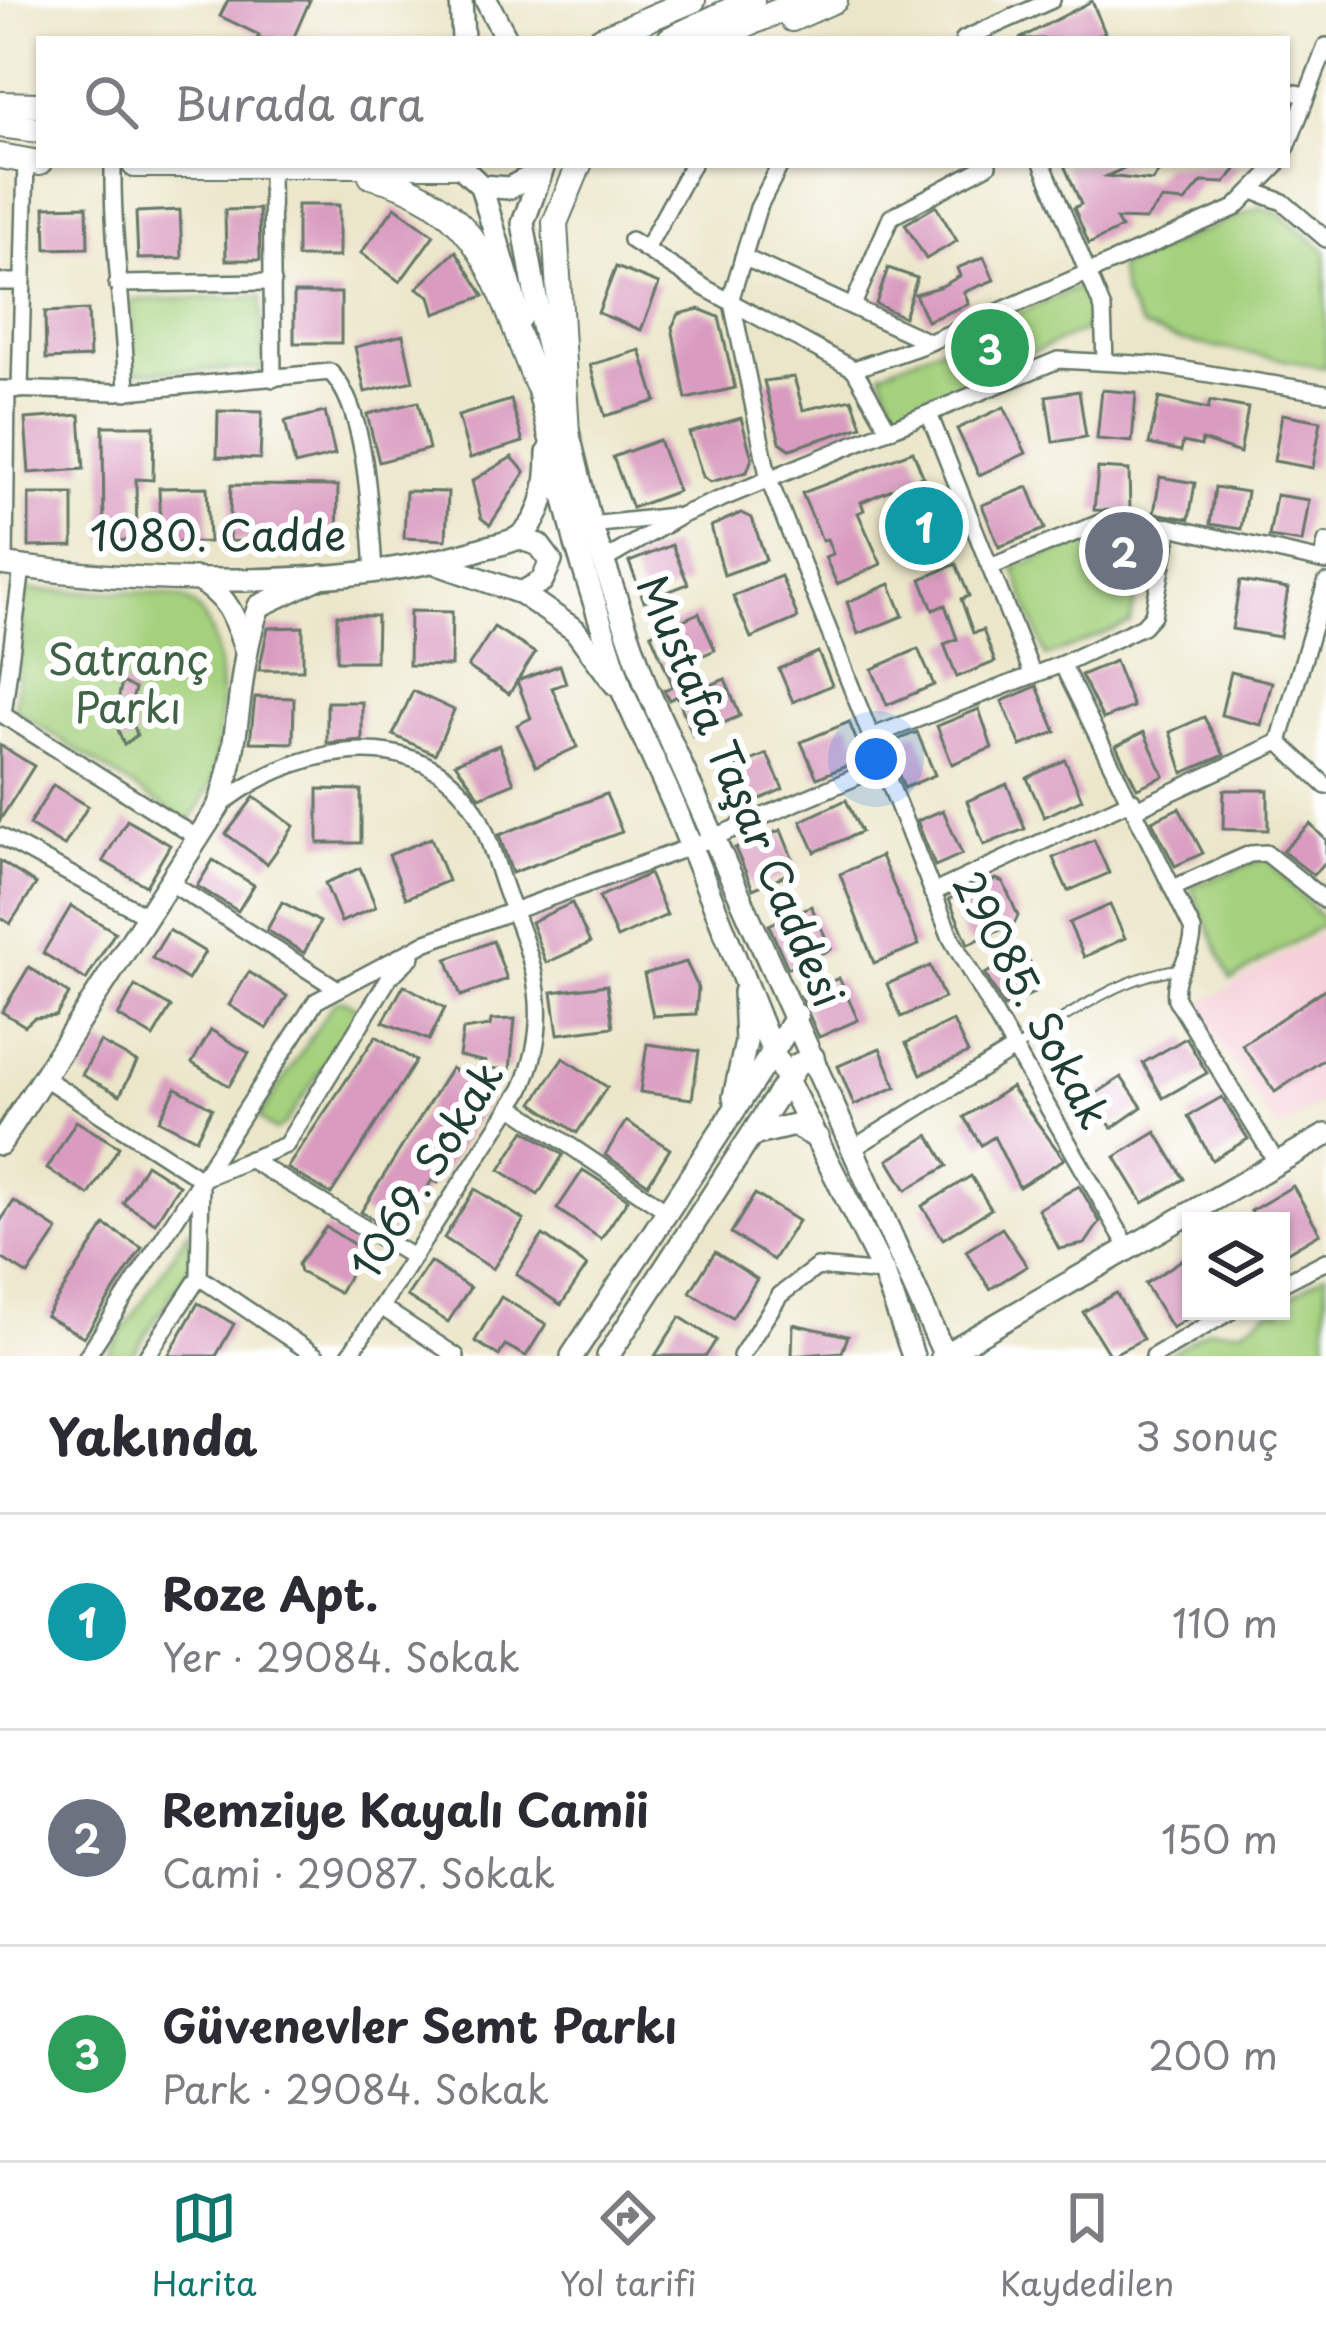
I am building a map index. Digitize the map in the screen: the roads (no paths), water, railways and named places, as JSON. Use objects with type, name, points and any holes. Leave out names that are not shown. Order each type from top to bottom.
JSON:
[{"type":"main road","points":[[461,0],[463,36]]},
{"type":"main road","points":[[486,0],[505,36]]},
{"type":"main road","points":[[608,36],[693,0]]},
{"type":"main road","points":[[676,36],[752,0]]},
{"type":"main road","points":[[719,36],[805,0]]},
{"type":"main road","points":[[753,36],[836,0]]},
{"type":"main road","points":[[0,104],[36,105]]},
{"type":"main road","points":[[0,125],[36,130]]},
{"type":"main road","points":[[0,154],[35,158]]},
{"type":"main road","points":[[340,168],[398,183],[448,208],[481,248],[537,384]]},
{"type":"main road","points":[[463,171],[509,188],[542,168]]},
{"type":"main road","name":"Mustafa Taşar Caddesi","points":[[544,168],[523,223],[576,544],[624,694],[700,843],[797,1015],[944,1356]]},
{"type":"main road","points":[[437,564],[518,538],[539,512],[558,430],[555,223],[578,168]]},
{"type":"main road","name":"Mustafa Taşar Caddesi","points":[[463,171],[604,561],[741,968],[772,1049],[884,1273],[913,1356]]},
{"type":"main road","points":[[518,538],[539,545],[551,561],[542,581],[521,593]]},
{"type":"main road","points":[[437,564],[521,593],[575,630],[624,694]]},
{"type":"main road","name":"1080. Cadde","points":[[9,565],[189,576],[322,576],[437,564]]},
{"type":"main road","points":[[189,576],[214,587],[232,608],[246,652]]},
{"type":"main road","points":[[0,1144],[218,807],[238,745],[246,652],[259,606],[322,576]]},
{"type":"main road","points":[[729,1115],[746,1042],[741,968]]},
{"type":"main road","points":[[572,1356],[797,1015]]},
{"type":"main road","points":[[608,1356],[788,1080],[813,1057]]},
{"type":"main road","points":[[752,1135],[794,1125],[819,1139]]},
{"type":"main road","points":[[944,1356],[1326,1135]]},
{"type":"street","points":[[983,35],[1052,0]]},
{"type":"street","points":[[1290,139],[1306,95],[1320,81],[1326,46]]},
{"type":"street","points":[[1290,92],[1306,95]]},
{"type":"street","points":[[35,158],[9,390],[4,715],[198,838]]},
{"type":"street","points":[[112,168],[127,392]]},
{"type":"street","points":[[271,168],[272,379]]},
{"type":"street","points":[[690,168],[638,245],[854,369],[889,430]]},
{"type":"street","name":"29085. Sokak","points":[[779,168],[758,208],[730,298],[769,480],[932,893],[1012,1051],[1129,1250]]},
{"type":"street","points":[[853,304],[891,217],[982,168]]},
{"type":"street","points":[[1044,168],[1103,309],[1105,362]]},
{"type":"street","points":[[854,369],[929,342],[1235,208],[1256,192],[1275,168]]},
{"type":"street","points":[[1256,192],[1283,202],[1326,238]]},
{"type":"street","points":[[743,257],[929,342]]},
{"type":"street","points":[[0,282],[22,282]]},
{"type":"street","points":[[117,284],[273,282]]},
{"type":"street","points":[[604,561],[682,515],[1058,360],[1155,365],[1326,393]]},
{"type":"street","points":[[9,390],[127,392],[272,379],[313,370],[330,372],[342,384],[360,444],[374,571]]},
{"type":"street","points":[[929,414],[1031,673]]},
{"type":"street","points":[[591,525],[682,515]]},
{"type":"street","points":[[990,567],[1107,520],[1170,527],[1324,562],[1326,542]]},
{"type":"street","points":[[873,736],[1118,640],[1153,615],[1170,527]]},
{"type":"street","points":[[1280,742],[1326,583]]},
{"type":"street","points":[[1062,664],[1193,930],[1194,946],[1178,969],[1176,999],[1277,1163]]},
{"type":"street","points":[[1280,742],[1326,786]]},
{"type":"street","points":[[932,893],[1280,742]]},
{"type":"street","name":"1069. Sokak","points":[[218,807],[272,770],[316,753],[405,757],[469,801],[514,910],[540,992],[538,1050],[511,1106],[350,1356]]},
{"type":"street","points":[[88,1356],[316,1001],[427,942],[700,843],[882,766]]},
{"type":"street","points":[[0,836],[147,916]]},
{"type":"street","points":[[1173,888],[1250,854],[1266,853],[1326,902]]},
{"type":"street","points":[[170,882],[338,989]]},
{"type":"street","points":[[201,1179],[286,1144],[388,978],[427,942]]},
{"type":"street","points":[[852,1149],[1012,1051]]},
{"type":"street","points":[[43,1077],[201,1179]]},
{"type":"street","points":[[511,1106],[667,1210]]},
{"type":"street","points":[[249,1159],[413,1257]]},
{"type":"street","points":[[147,1356],[199,1277],[201,1179]]},
{"type":"street","points":[[1290,1279],[1326,1261]]},
{"type":"street","points":[[741,1356],[780,1295],[817,1267],[884,1273]]},
{"type":"street","points":[[199,1277],[316,1356]]},
{"type":"street","points":[[381,1307],[456,1356]]},
{"type":"street","points":[[1154,1356],[1216,1320]]},
{"type":"lane","points":[[1012,1051],[1109,991],[1146,974],[1178,969]]},
{"type":"place","name":"Güvenevler Semt Parkı","points":[[990,348]]},
{"type":"place","name":"Roze Apt.","points":[[924,526]]},
{"type":"place","name":"Remziye Kayalı Camii","points":[[1124,551]]},
{"type":"park label","name":"Satranç Parkı","points":[[128,681]]}]
